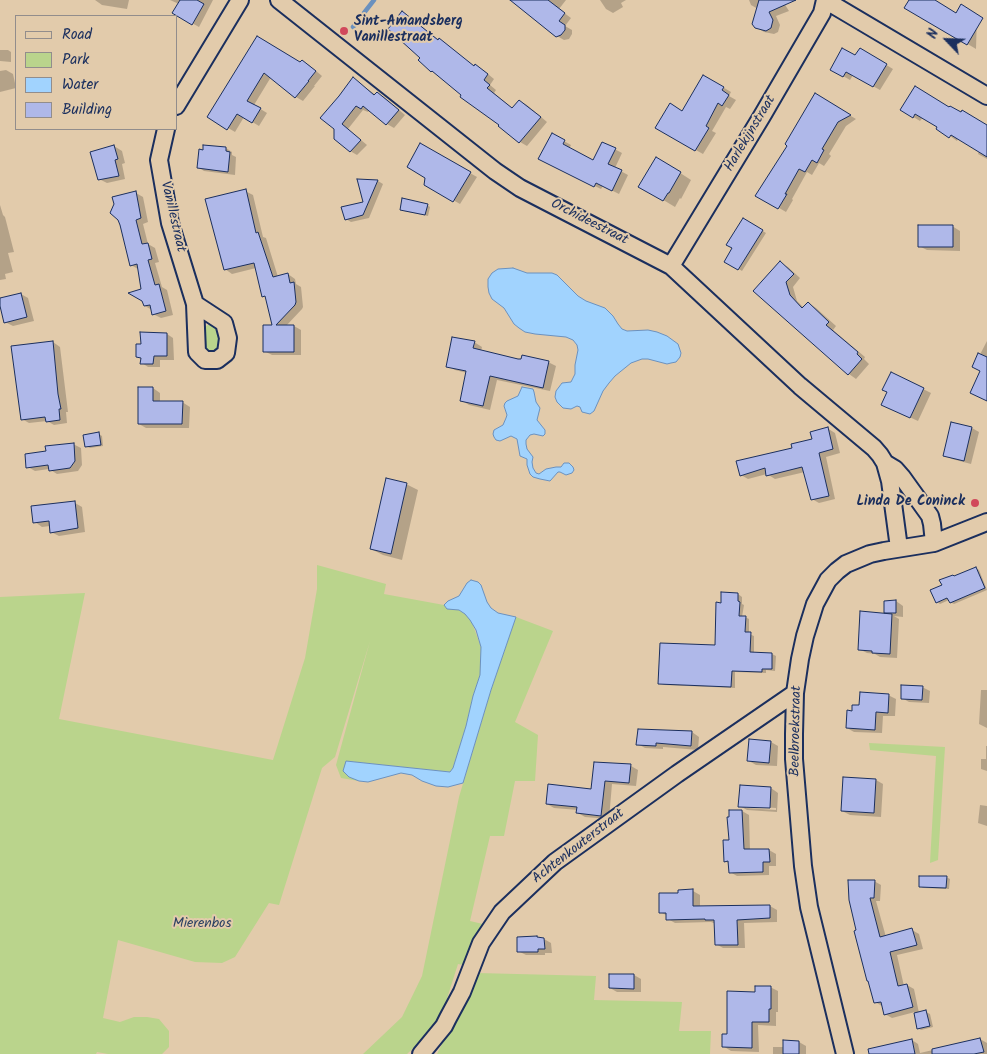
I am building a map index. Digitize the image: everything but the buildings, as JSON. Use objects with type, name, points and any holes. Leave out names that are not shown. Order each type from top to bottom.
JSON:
[{"type":"street","points":[[178,103],[240,0]]},
{"type":"street","name":"Orchideestraat","points":[[279,0],[495,171],[520,188],[671,266],[800,386],[880,455],[885,463],[890,481],[899,548]]},
{"type":"street","points":[[825,0],[987,96]]},
{"type":"street","name":"Harlekijnstraat","points":[[671,266],[822,13],[825,0]]},
{"type":"street","name":"Vanillestraat","points":[[166,130],[159,160],[170,223],[195,304]]},
{"type":"street","name":"Orchideestraat","points":[[885,463],[895,469],[902,477],[930,516],[934,543]]},
{"type":"street","name":"Beelbroekstraat","points":[[845,1054],[809,906],[803,866],[794,759],[794,716],[795,693],[805,636],[815,604],[828,580],[837,570],[870,554],[934,543],[987,522]]},
{"type":"street","name":"Achtenkouterstraat","points":[[421,1054],[444,1026],[462,992],[481,943],[502,912],[555,862],[677,774],[795,693]]},
{"type":"green space","points":[[210,324],[220,330],[220,343],[218,348],[210,351],[205,348],[204,330]]},
{"type":"green space","name":"Mierenbos","points":[[317,565],[386,584],[384,594],[444,605],[447,608],[459,610],[471,620],[481,647],[480,675],[453,768],[450,772],[346,761],[349,777],[359,781],[341,778],[336,765],[370,641],[335,757],[322,768],[279,905],[269,903],[235,957],[222,963],[195,962],[118,940],[103,1018],[120,1022],[134,1017],[159,1019],[169,1031],[169,1047],[162,1054],[108,1054],[97,1052],[96,1054],[0,1054],[0,597],[85,593],[59,719],[273,760],[305,658],[317,589]]},
{"type":"green space","points":[[516,617],[553,631],[515,722],[538,735],[535,781],[515,781],[504,836],[490,836],[470,921],[487,925],[468,966],[458,964],[443,1011],[425,1037],[407,1054],[363,1054],[402,1017],[422,976],[459,797],[491,690]]},
{"type":"green space","points":[[869,743],[945,747],[938,860],[930,863],[936,756],[870,750]]},
{"type":"green space","points":[[477,973],[596,976],[594,1000],[682,1002],[679,1031],[711,1031],[710,1054],[437,1054]]},
{"type":"water","points":[[513,268],[527,273],[552,273],[557,275],[578,296],[605,308],[622,329],[627,331],[648,330],[667,336],[678,344],[681,353],[680,357],[676,362],[667,364],[648,359],[631,363],[609,383],[603,391],[594,411],[590,414],[582,412],[580,407],[577,406],[571,409],[563,408],[557,402],[555,397],[556,391],[562,383],[571,382],[575,374],[577,345],[573,340],[566,337],[525,332],[514,324],[504,308],[492,299],[489,293],[488,279],[492,273],[498,269]]},
{"type":"water","points":[[522,387],[533,389],[536,402],[540,408],[537,420],[545,430],[543,436],[534,434],[530,435],[526,440],[527,449],[533,457],[533,468],[539,474],[546,469],[561,467],[564,463],[569,463],[574,470],[572,473],[566,475],[558,472],[550,481],[533,477],[527,465],[527,459],[520,456],[517,439],[511,436],[500,441],[494,437],[494,430],[503,425],[507,415],[505,403],[518,396]]},
{"type":"water","points":[[471,580],[481,585],[491,608],[498,613],[516,617],[491,690],[463,783],[448,787],[436,786],[412,775],[401,773],[368,782],[349,777],[343,771],[346,761],[450,772],[453,768],[480,675],[481,647],[476,630],[465,614],[459,610],[447,609],[444,605],[459,596]]},
{"type":"waterway","points":[[353,27],[374,0]]},
{"type":"place","name":"Sint-Amandsberg Vanillestraat","points":[[344,31]]},
{"type":"place","name":"Linda De Coninck","points":[[975,503]]}]
